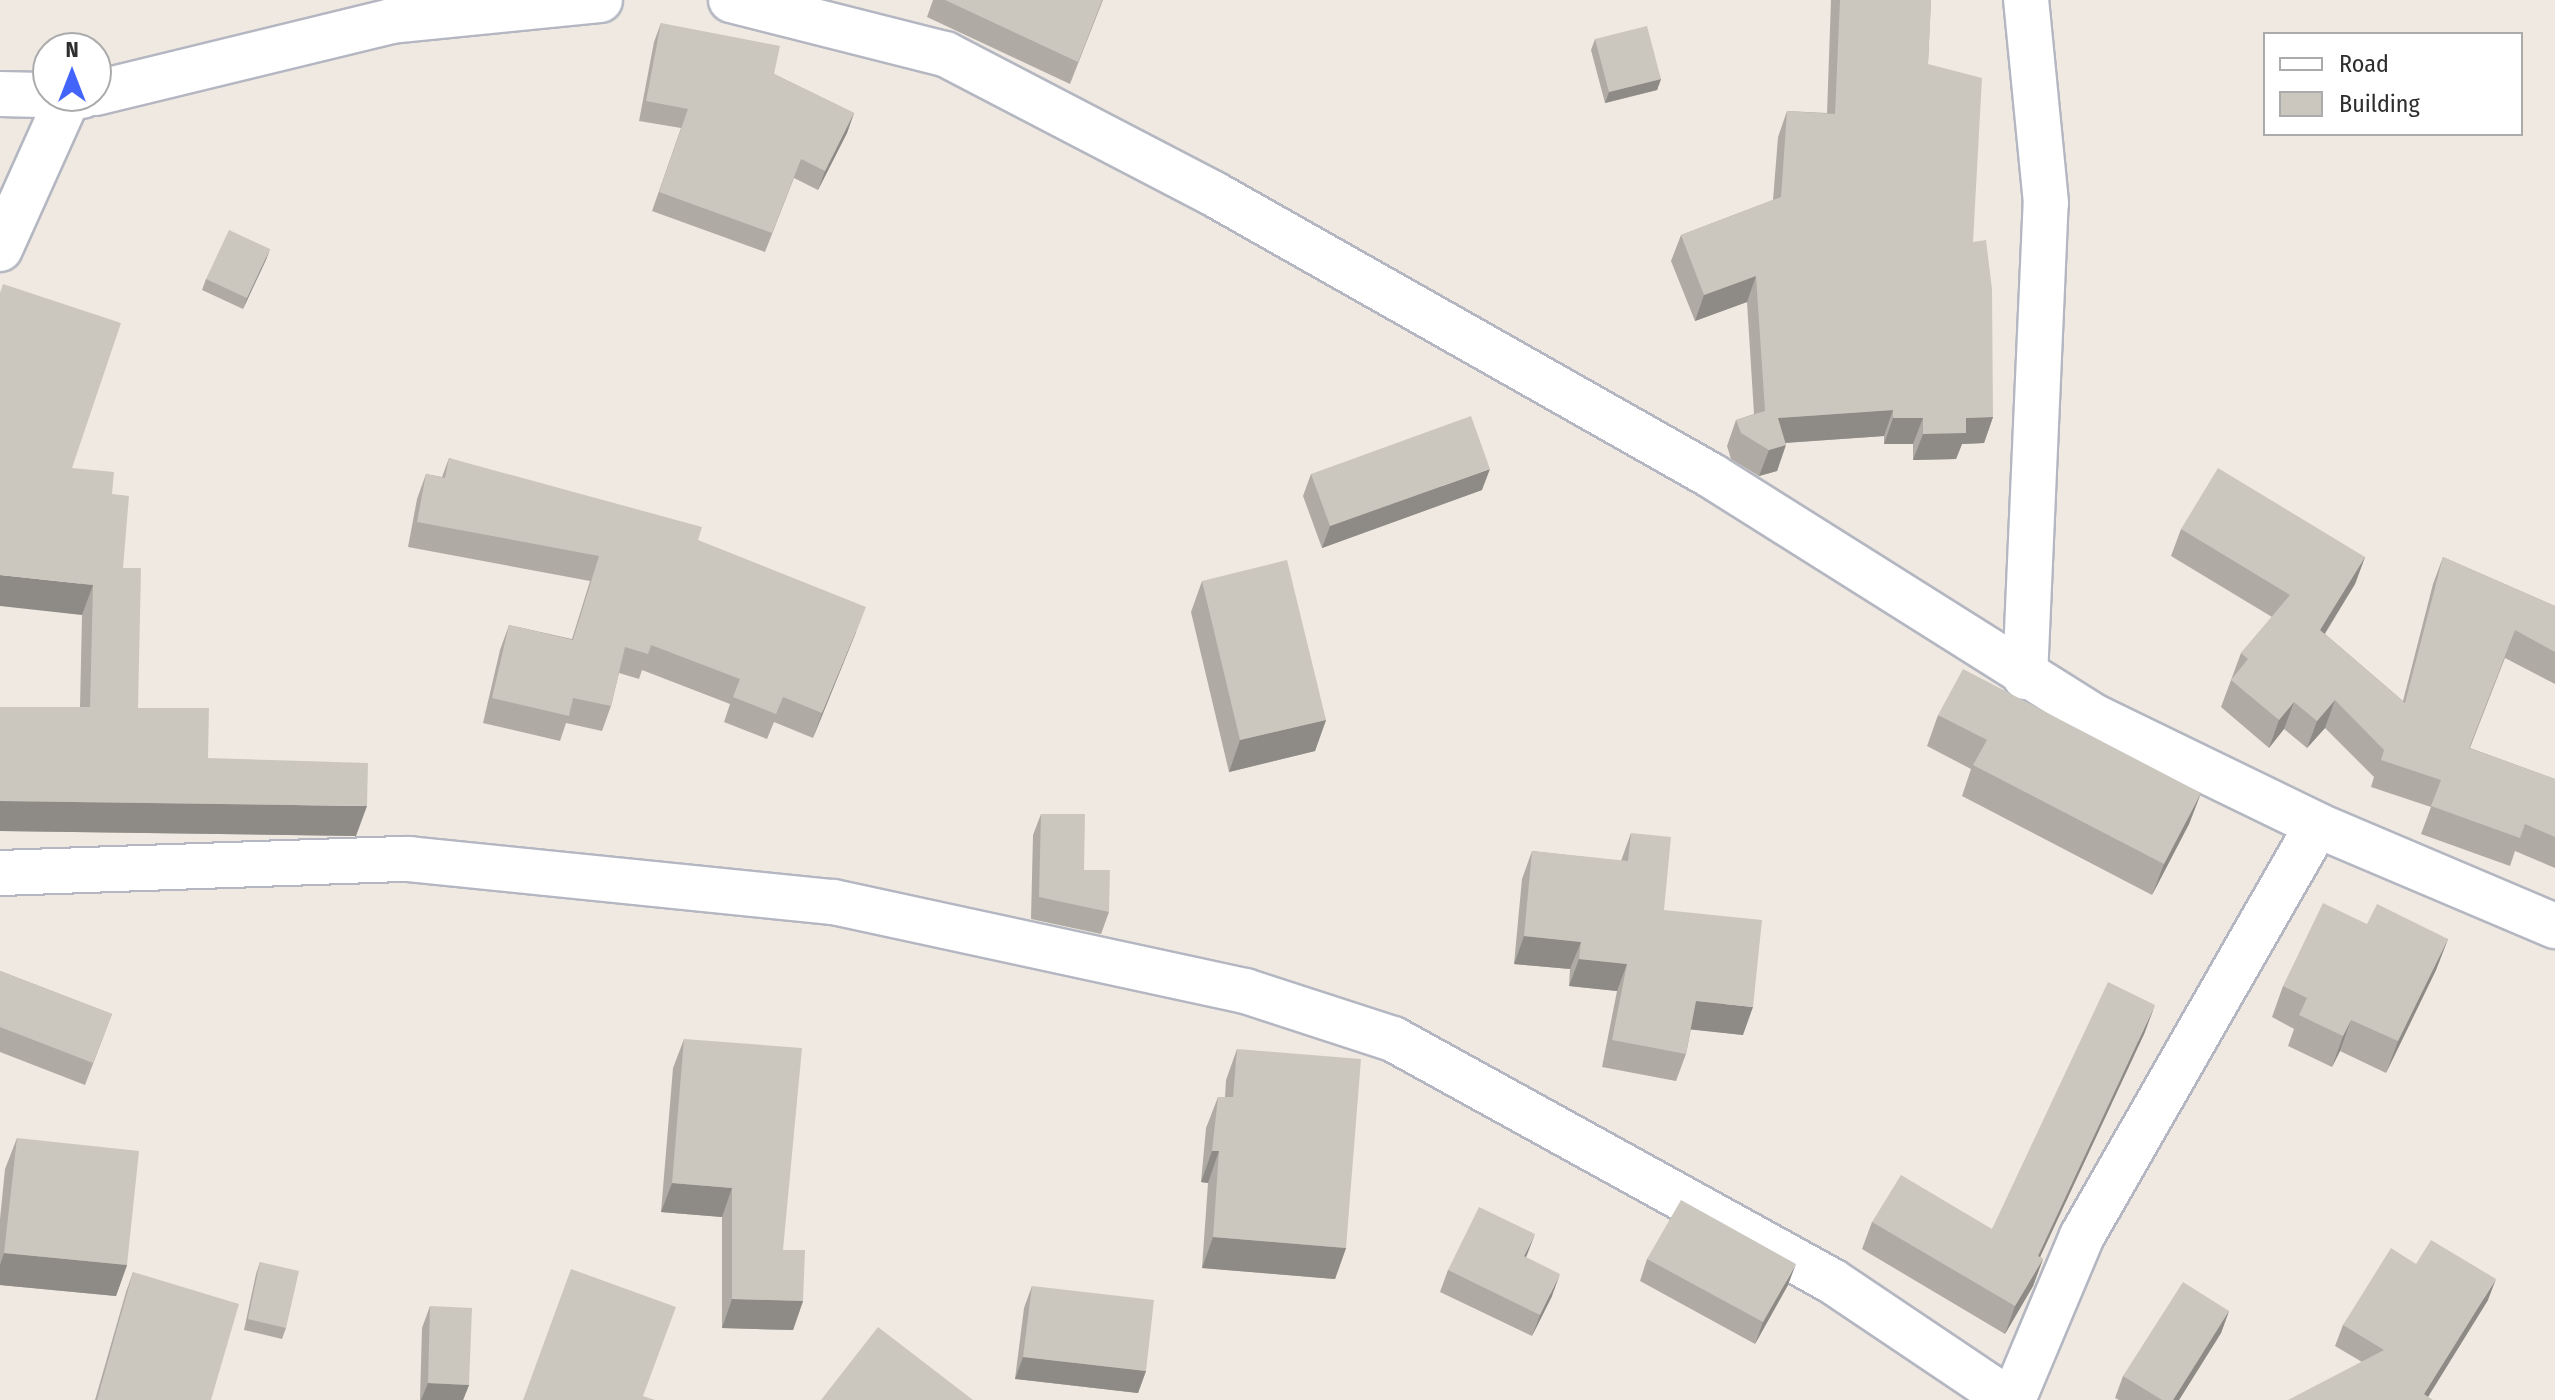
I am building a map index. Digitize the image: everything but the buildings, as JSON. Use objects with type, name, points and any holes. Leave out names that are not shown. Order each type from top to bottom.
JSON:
[{"type":"street","points":[[112,89],[391,21],[600,0]]},
{"type":"street","points":[[731,0],[945,54],[1214,194],[1712,476],[2025,677],[2317,825],[2555,926]]},
{"type":"street","points":[[2025,677],[2046,203],[2026,0]]},
{"type":"street","points":[[0,94],[32,95]]},
{"type":"street","points":[[0,249],[73,112]]},
{"type":"street","points":[[0,873],[440,862],[833,902],[1245,991],[1393,1039],[1832,1281],[2011,1400],[2082,1236],[2317,825]]}]
